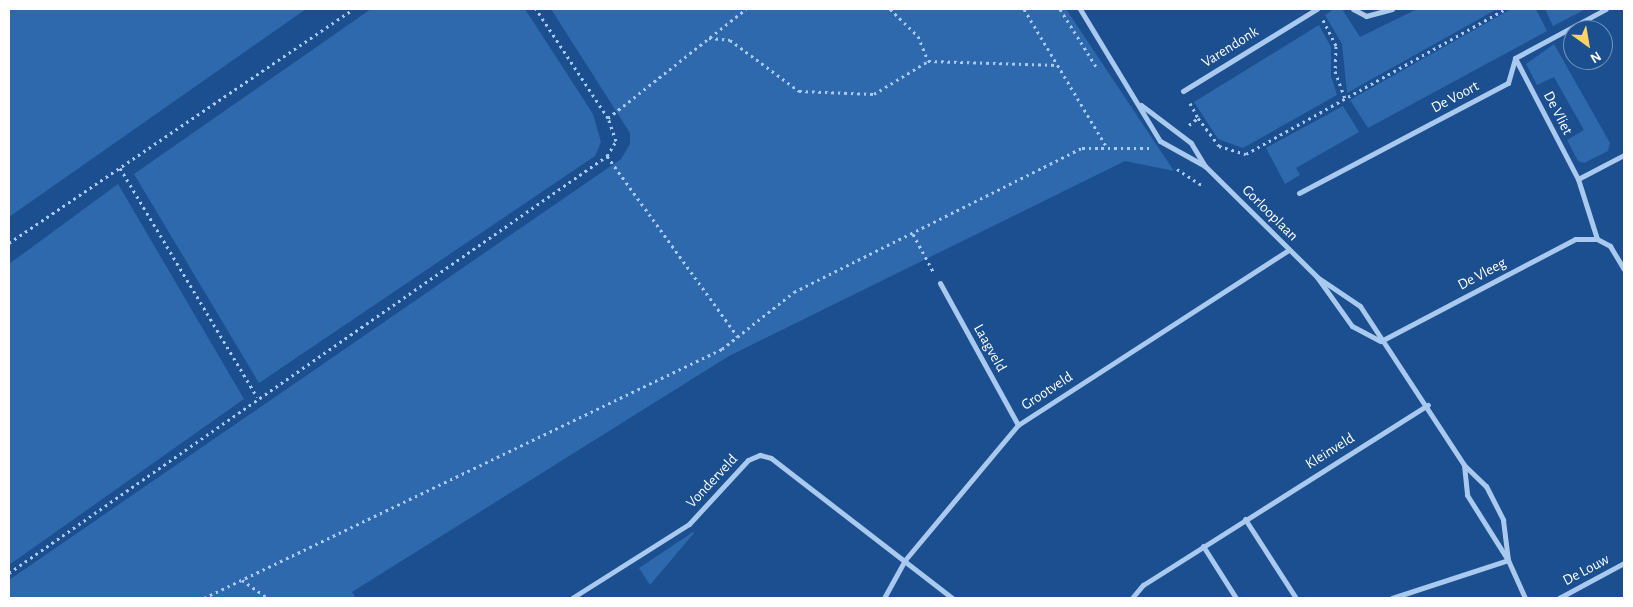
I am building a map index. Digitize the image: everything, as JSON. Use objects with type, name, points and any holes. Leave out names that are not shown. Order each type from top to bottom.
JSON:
[{"type":"street","name":"Gorlooplaan","points":[[1080,9],[1141,105],[1160,141],[1205,166]]},
{"type":"street","name":"Varendonk","points":[[1183,92],[1316,9]]},
{"type":"street","points":[[1353,9],[1366,16],[1392,9]]},
{"type":"street","points":[[1515,58],[1606,9]]},
{"type":"street","name":"De Vliet","points":[[1515,58],[1578,179],[1597,239]]},
{"type":"street","name":"De Voort","points":[[1298,193],[1508,83],[1515,58]]},
{"type":"street","name":"Gorlooplaan","points":[[1141,105],[1179,130],[1205,166],[1317,277],[1360,306],[1380,341],[1428,405],[1464,465],[1486,486],[1497,506],[1508,560]]},
{"type":"street","points":[[1578,179],[1624,154]]},
{"type":"street","name":"De Vleeg","points":[[1380,341],[1575,239],[1597,239]]},
{"type":"street","points":[[1597,239],[1610,246],[1624,269]]},
{"type":"street","name":"Grootveld","points":[[905,560],[1018,425],[1288,250]]},
{"type":"street","name":"Gorlooplaan","points":[[1317,277],[1347,321],[1380,341]]},
{"type":"street","name":"Laagveld","points":[[940,283],[1018,425]]},
{"type":"street","name":"Kleinveld","points":[[1132,598],[1143,585],[1202,546],[1428,405]]},
{"type":"street","name":"Vonderveld","points":[[572,598],[689,524],[748,460],[760,455],[771,458],[905,560]]},
{"type":"street","name":"Gorlooplaan","points":[[1464,465],[1467,495],[1508,560],[1525,598]]},
{"type":"street","points":[[1244,519],[1296,598]]},
{"type":"street","points":[[1202,546],[1236,598]]},
{"type":"street","points":[[884,598],[905,560],[952,598]]},
{"type":"street","points":[[1392,598],[1508,560]]},
{"type":"street","name":"De Louw","points":[[1559,598],[1624,563]]},
{"type":"path","points":[[9,242],[353,9]]},
{"type":"path","points":[[9,573],[257,397],[607,156],[616,141],[608,118],[536,9]]},
{"type":"path","points":[[608,118],[746,9]]},
{"type":"path","points":[[890,9],[918,36],[928,61]]},
{"type":"path","points":[[204,598],[722,350],[794,292],[1082,148],[1106,146],[1024,9]]},
{"type":"path","points":[[1316,9],[1336,46],[1335,71],[1345,99]]},
{"type":"path","points":[[1179,130],[1198,118],[1220,146],[1246,154],[1505,9]]},
{"type":"path","points":[[709,38],[730,40],[799,91],[874,94],[928,61],[1058,65]]},
{"type":"path","points":[[607,156],[738,337]]},
{"type":"path","points":[[120,168],[257,397]]},
{"type":"path","points":[[913,234],[940,283]]},
{"type":"path","points":[[241,580],[268,598]]},
{"type":"shaded area","points":[[9,9],[306,9],[9,217]]},
{"type":"shaded area","points":[[371,9],[525,9],[593,114],[601,142],[595,156],[259,383],[134,174]]},
{"type":"shaded area","points":[[551,9],[1066,9],[1174,171],[1125,161],[729,356],[352,592],[356,598],[9,598],[9,580],[621,159],[630,144],[630,133]]},
{"type":"shaded area","points":[[1334,9],[1342,9],[1360,37],[1417,9],[1497,9],[1347,93],[1342,44],[1325,15]]},
{"type":"shaded area","points":[[1511,9],[1536,9],[1547,31],[1368,128],[1350,100]]},
{"type":"shaded area","points":[[1545,9],[1586,9],[1563,20],[1553,26]]},
{"type":"shaded area","points":[[1319,25],[1331,47],[1331,76],[1337,95],[1243,148],[1218,139],[1194,102]]},
{"type":"shaded area","points":[[1554,44],[1563,60],[1563,70],[1569,70],[1610,143],[1608,151],[1584,163],[1578,161],[1567,140],[1584,130],[1554,77],[1537,85],[1526,64]]},
{"type":"shaded area","points":[[1343,106],[1359,132],[1296,168],[1300,175],[1285,184],[1266,148]]},
{"type":"shaded area","points":[[118,184],[244,399],[9,565],[9,264]]},
{"type":"shaded area","points":[[694,533],[650,585],[639,568]]}]
